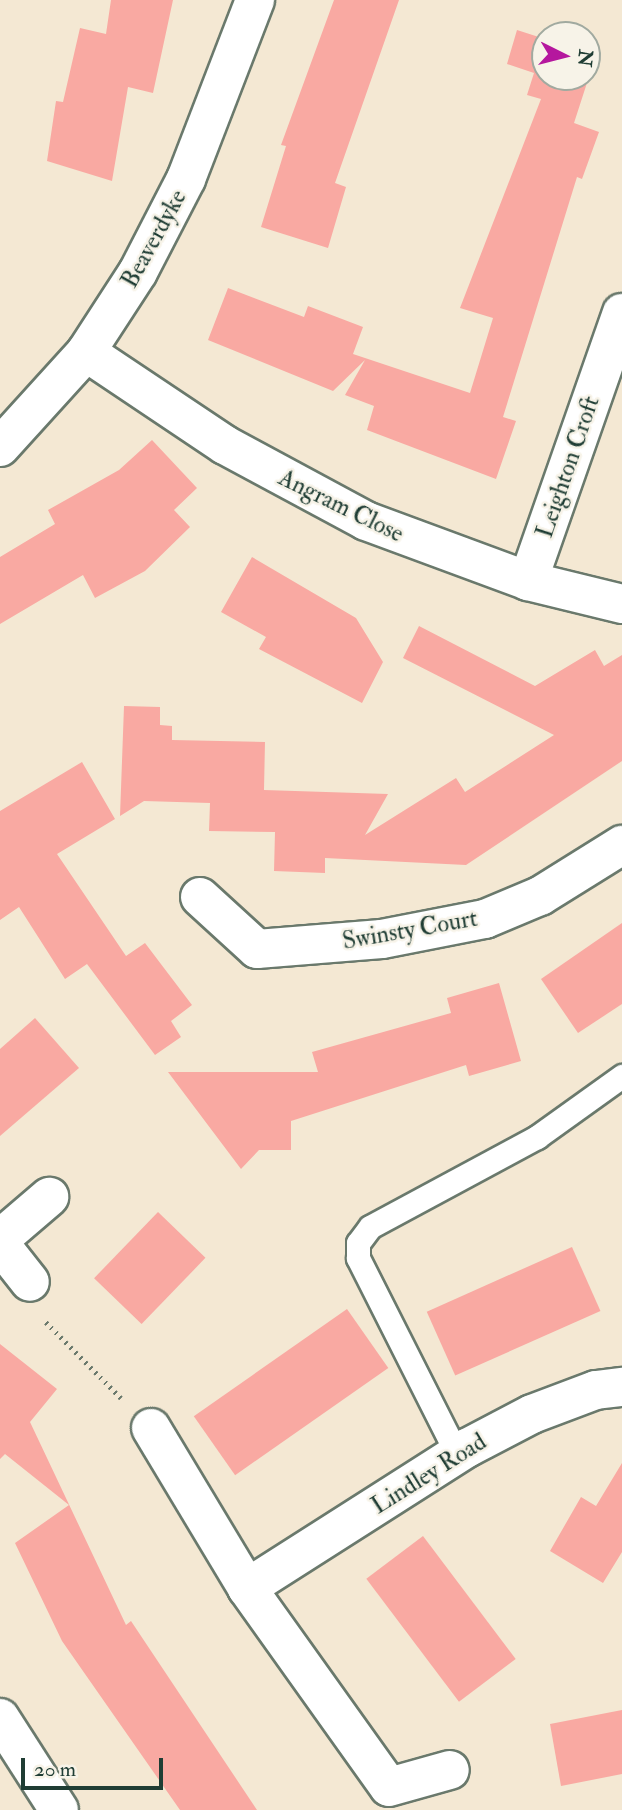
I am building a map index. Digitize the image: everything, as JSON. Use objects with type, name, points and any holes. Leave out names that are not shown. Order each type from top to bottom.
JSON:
[{"type":"street","name":"Beaverdyke","points":[[0,447],[86,352],[138,272],[186,179],[255,0]]},
{"type":"street","name":"Leighton Croft","points":[[528,581],[622,313]]},
{"type":"street","name":"Angram Close","points":[[86,352],[303,489],[440,552],[528,581],[622,604]]},
{"type":"street","name":"Swinsty Court","points":[[200,897],[257,949],[382,939],[485,919],[540,896],[622,845]]},
{"type":"street","points":[[30,1282],[0,1242],[49,1196]]},
{"type":"street","name":"Lindley Road","points":[[247,1588],[457,1454],[532,1414],[596,1390],[622,1387]]},
{"type":"street","points":[[151,1428],[247,1588],[390,1799],[450,1770]]},
{"type":"street","points":[[0,1718],[59,1810]]},
{"type":"lane","points":[[457,1454],[358,1258],[358,1243],[370,1227],[537,1137],[622,1076]]},
{"type":"path","points":[[30,1282],[31,1308],[151,1428]]},
{"type":"building","points":[[111,0],[173,0],[153,93],[128,87],[112,181],[47,161],[56,101],[63,102],[80,28],[106,34]]},
{"type":"building","points":[[334,0],[399,0],[335,183],[346,187],[328,248],[261,227],[286,146],[281,145]]},
{"type":"building","points":[[517,30],[531,34],[531,72],[507,64]]},
{"type":"building","points":[[531,82],[531,91],[584,91],[574,123],[599,132],[582,179],[577,177],[503,417],[516,421],[496,479],[367,430],[374,406],[345,395],[365,360],[333,391],[208,340],[228,288],[304,317],[308,306],[363,327],[353,354],[470,393],[493,318],[460,308],[541,99],[527,95]]},
{"type":"building","points":[[152,440],[197,488],[174,510],[190,527],[145,571],[95,598],[83,575],[0,624],[0,557],[55,524],[48,510],[119,470]]},
{"type":"building","points":[[252,557],[356,618],[383,662],[362,703],[259,649],[266,637],[221,612]]},
{"type":"building","points":[[419,626],[535,686],[595,650],[604,666],[622,655],[622,761],[466,865],[325,858],[325,873],[274,871],[275,832],[209,831],[210,803],[144,801],[120,816],[124,706],[160,707],[160,725],[172,726],[172,740],[265,742],[264,790],[388,794],[365,835],[456,778],[465,792],[554,735],[403,658]]},
{"type":"building","points":[[82,762],[115,819],[57,854],[126,956],[145,943],[192,1005],[171,1021],[181,1037],[155,1055],[87,964],[65,979],[19,907],[0,920],[0,811]]},
{"type":"building","points":[[622,923],[622,1004],[578,1033],[541,979]]},
{"type":"building","points":[[499,983],[521,1061],[469,1076],[466,1065],[291,1121],[291,1150],[259,1150],[241,1169],[168,1072],[318,1072],[312,1052],[451,1013],[447,998]]},
{"type":"building","points":[[35,1018],[79,1068],[0,1136],[0,1049]]},
{"type":"building","points":[[158,1212],[205,1258],[142,1324],[94,1278]]},
{"type":"building","points":[[572,1247],[600,1311],[455,1376],[427,1312]]},
{"type":"building","points":[[347,1309],[388,1368],[235,1475],[194,1416]]},
{"type":"building","points":[[0,1344],[57,1389],[30,1422],[126,1625],[131,1621],[257,1810],[180,1810],[62,1641],[15,1543],[69,1505],[5,1454],[0,1459]]},
{"type":"building","points":[[622,1463],[622,1552],[603,1583],[550,1551],[581,1497],[596,1506]]},
{"type":"building","points":[[423,1536],[516,1659],[459,1702],[366,1579]]},
{"type":"building","points":[[622,1710],[622,1774],[561,1786],[550,1724]]}]
